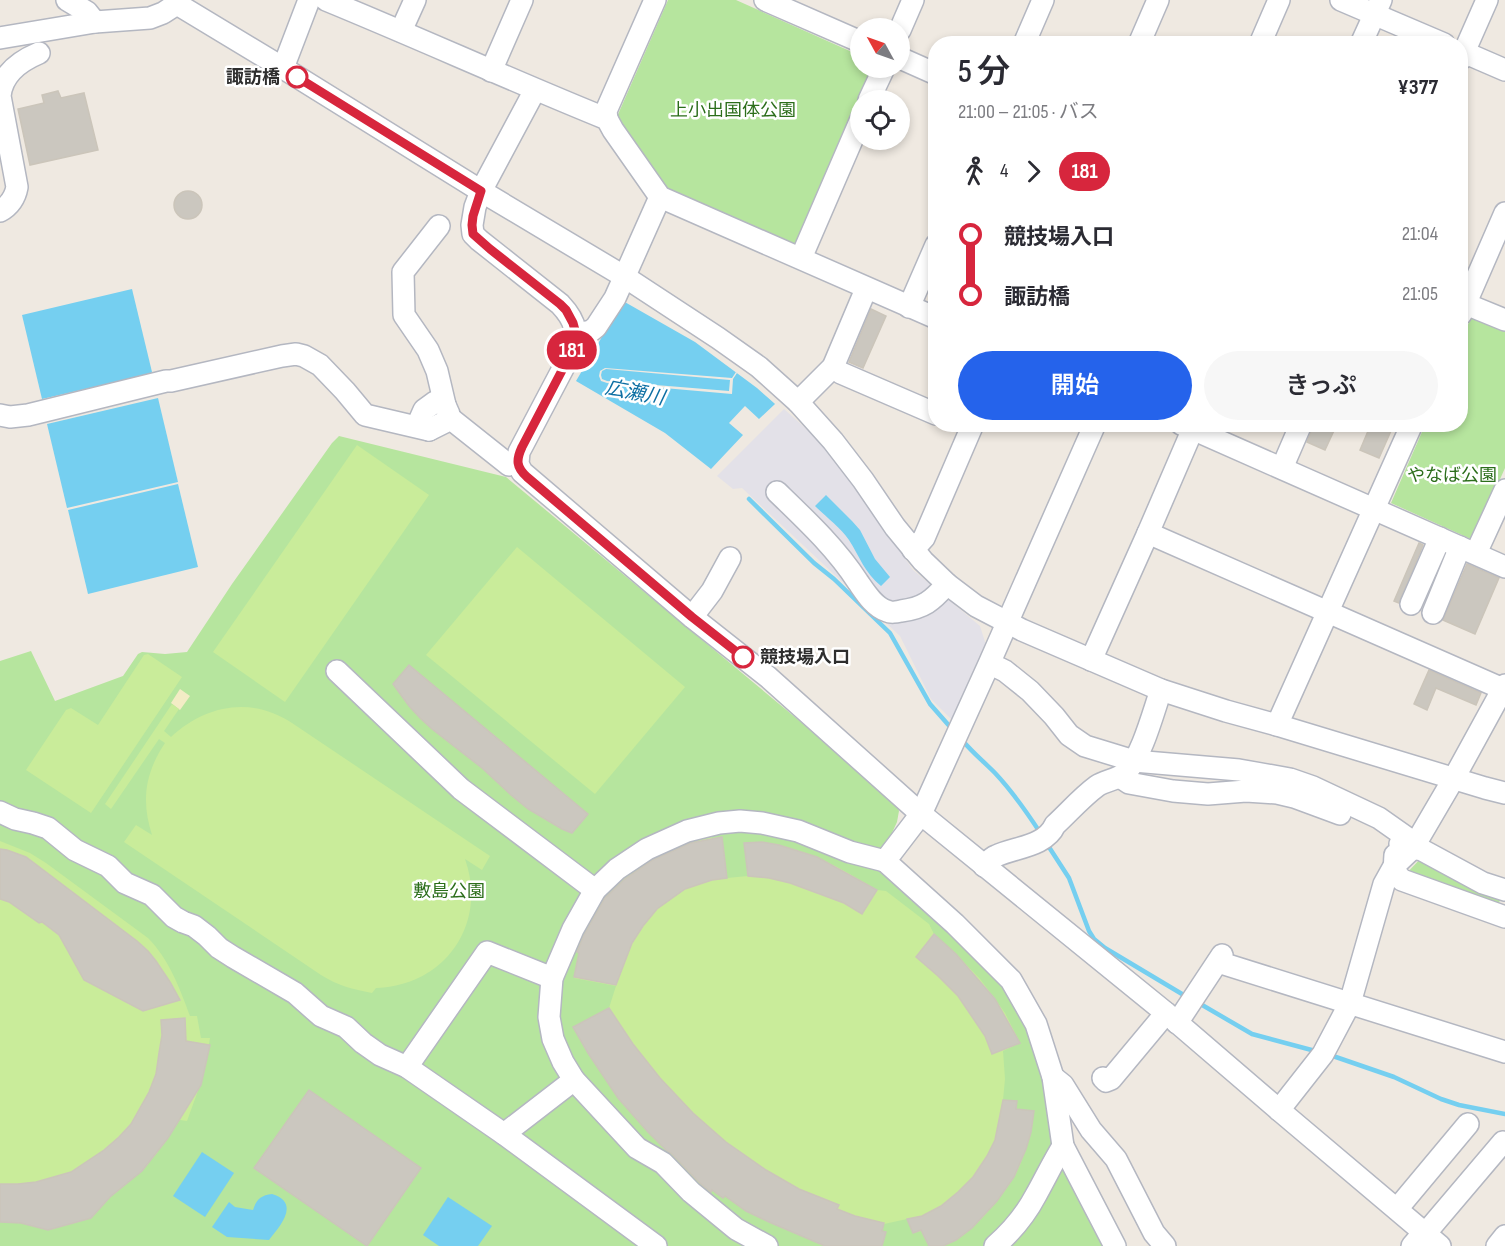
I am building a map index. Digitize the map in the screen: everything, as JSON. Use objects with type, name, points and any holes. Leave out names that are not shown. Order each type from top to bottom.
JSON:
[{"type":"street","points":[[67,0],[87,12],[95,22]]},
{"type":"street","points":[[283,68],[309,0]]},
{"type":"street","points":[[326,0],[607,119]]},
{"type":"street","points":[[401,31],[415,0]]},
{"type":"street","points":[[491,71],[522,0]]},
{"type":"street","points":[[655,0],[606,111],[607,119],[613,130],[660,197],[928,315]]},
{"type":"street","points":[[765,0],[787,4],[850,36]]},
{"type":"street","points":[[905,18],[913,0]]},
{"type":"street","points":[[1027,36],[1043,0]]},
{"type":"street","points":[[1142,36],[1158,0]]},
{"type":"street","points":[[1263,36],[1279,0]]},
{"type":"street","points":[[1341,0],[1378,7],[1430,36]]},
{"type":"street","points":[[1468,41],[1487,0]]},
{"type":"street","points":[[0,38],[95,22],[150,18],[163,13],[174,1],[625,278],[752,362],[798,402],[833,441],[913,550],[947,584],[976,606],[1007,623],[1161,690],[1485,789],[1505,793]]},
{"type":"street","points":[[1365,36],[1378,7]]},
{"type":"street","points":[[0,211],[13,198],[16,187],[0,96],[1,89],[4,81],[16,67],[28,58],[41,58],[35,31]]},
{"type":"street","points":[[1468,56],[1505,70]]},
{"type":"street","points":[[910,62],[928,70]]},
{"type":"street","points":[[536,90],[481,191],[472,225],[473,234],[560,304],[570,316],[576,334],[569,357],[522,447],[518,459],[519,468],[692,617],[768,677],[921,814],[1172,1018],[1396,1209],[1418,1239],[1440,1246]]},
{"type":"street","points":[[801,258],[850,144]]},
{"type":"street","points":[[576,334],[591,331],[596,327],[615,298],[660,197]]},
{"type":"street","points":[[1468,295],[1505,213]]},
{"type":"street","points":[[439,226],[404,272],[404,315],[428,350],[448,412],[509,465]]},
{"type":"street","points":[[909,307],[928,263]]},
{"type":"street","points":[[798,402],[833,367],[866,289]]},
{"type":"street","points":[[1468,308],[1505,320]]},
{"type":"street","points":[[0,415],[10,417],[28,415],[166,381],[296,354],[320,365],[365,415],[429,430],[448,412]]},
{"type":"street","points":[[833,367],[841,373],[928,411]]},
{"type":"street","points":[[913,550],[924,538],[966,432]]},
{"type":"street","points":[[885,861],[921,814],[1091,432]]},
{"type":"street","points":[[1091,660],[1148,533],[1188,432]]},
{"type":"street","points":[[1203,432],[1505,567]]},
{"type":"street","points":[[1282,468],[1298,432]]},
{"type":"street","points":[[1277,725],[1408,432]]},
{"type":"street","points":[[1433,613],[1505,490]]},
{"type":"street","points":[[777,492],[830,546],[866,594],[886,611],[893,612],[923,606],[947,584]]},
{"type":"street","points":[[1148,533],[1504,687],[1454,778],[1403,843],[1384,884],[1350,1003],[1323,1054],[1279,1110]]},
{"type":"street","points":[[1411,604],[1440,538]]},
{"type":"street","points":[[692,617],[712,591],[730,558]]},
{"type":"street","points":[[999,668],[1030,691],[1069,735],[1127,769]]},
{"type":"street","points":[[337,671],[461,789],[595,890]]},
{"type":"street","points":[[984,866],[994,857],[1032,844],[1095,788],[1127,769],[1139,752],[1161,690]]},
{"type":"street","points":[[1127,769],[1125,781],[1129,783],[1173,791],[1208,794],[1246,791],[1294,796],[1364,823],[1422,850],[1483,883],[1505,890]]},
{"type":"street","points":[[0,812],[15,819],[48,828],[75,850],[108,866],[125,883],[152,896],[174,916],[194,926],[219,948],[295,993],[321,1016],[346,1027],[380,1055],[407,1067],[504,1134],[656,1246]]},
{"type":"street","points":[[767,1246],[736,1229],[691,1192],[663,1163],[637,1148],[574,1080],[553,1039],[549,1017],[552,978],[573,929],[595,890],[617,869],[647,849],[687,831],[719,823],[762,823],[789,829],[850,852],[885,861],[955,924],[1011,980],[1036,1024],[1053,1077],[1063,1146],[1115,1246]]},
{"type":"street","points":[[1394,866],[1397,876],[1402,880],[1505,917]]},
{"type":"street","points":[[407,1067],[487,952],[552,978]]},
{"type":"street","points":[[1103,1078],[1106,1081],[1111,1079],[1172,1018],[1220,959],[1505,1052]]},
{"type":"street","points":[[1053,1077],[1063,1084],[1091,1130],[1116,1159],[1154,1233],[1165,1246]]},
{"type":"street","points":[[504,1134],[574,1080]]},
{"type":"street","points":[[1396,1209],[1468,1124]]},
{"type":"street","points":[[1418,1239],[1503,1142]]},
{"type":"street","points":[[995,1246],[1020,1220],[1035,1198],[1063,1146]]},
{"type":"street","points":[[1497,1246],[1505,1236]]},
{"type":"shaded area","points":[[784,409],[821,442],[855,485],[913,570],[980,626],[986,645],[952,720],[931,699],[900,636],[742,488],[733,489],[717,476]]},
{"type":"green space","name":"上小出国体公園","points":[[668,0],[736,0],[850,51],[850,78],[873,78],[868,90],[850,90],[850,131],[799,250],[665,189],[616,119]]},
{"type":"green space","name":"やなば公園","points":[[1471,318],[1505,331],[1505,468],[1473,540],[1391,503],[1422,432],[1468,432],[1468,325]]},
{"type":"green space","name":"敷島公園","points":[[339,436],[506,477],[896,801],[899,811],[897,822],[876,868],[915,898],[964,941],[990,968],[1028,1023],[1107,1246],[0,1246],[0,661],[31,651],[55,701],[123,676],[138,654],[142,652],[165,654],[187,652],[232,584]]},
{"type":"green space","points":[[357,445],[429,495],[285,702],[213,652]]},
{"type":"green space","points":[[517,547],[685,687],[595,794],[426,655]]},
{"type":"green space","points":[[148,654],[182,677],[91,813],[26,770],[66,710],[71,708],[98,725],[144,655]]},
{"type":"green space","points":[[172,704],[179,709],[164,731],[171,737],[185,726],[214,711],[245,707],[261,709],[276,715],[292,723],[490,856],[482,870],[465,859],[471,883],[470,906],[465,928],[455,947],[441,963],[422,976],[401,985],[376,988],[372,993],[340,984],[321,975],[124,842],[136,825],[152,835],[147,810],[147,788],[153,765],[165,743],[159,739],[111,809],[105,804]]},
{"type":"green space","points":[[710,832],[712,838],[722,837],[727,878],[748,876],[744,843],[763,843],[814,856],[877,890],[886,891],[929,924],[934,934],[980,979],[1005,1013],[1020,1043],[1003,1051],[1005,1079],[1003,1100],[1017,1101],[1016,1109],[1034,1111],[1030,1136],[1014,1177],[983,1217],[962,1236],[942,1246],[929,1246],[921,1231],[913,1233],[907,1219],[884,1224],[882,1231],[886,1232],[882,1246],[825,1246],[746,1211],[713,1190],[710,1193],[705,1189],[701,1193],[678,1167],[681,1163],[621,1100],[584,1046],[573,1027],[609,1008],[616,986],[574,978],[577,964],[592,959],[575,951],[592,915],[623,876],[657,851]]},
{"type":"green space","points":[[0,841],[30,853],[46,863],[148,938],[168,965],[190,1016],[197,1016],[201,1038],[210,1038],[203,1077],[187,1121],[180,1120],[142,1171],[110,1197],[91,1218],[49,1230],[21,1223],[0,1222]]},
{"type":"green space","points":[[1424,855],[1502,893],[1497,910],[1404,876]]},
{"type":"sand","points":[[180,689],[190,696],[180,710],[171,703]]},
{"type":"water","points":[[132,289],[151,374],[42,399],[22,315]]},
{"type":"water","name":"広瀬川","points":[[623,301],[695,342],[775,404],[759,419],[745,406],[729,423],[743,435],[711,469],[665,433],[576,381]]},
{"type":"water","points":[[158,398],[178,482],[67,508],[47,424]]},
{"type":"water","points":[[178,484],[198,567],[88,594],[68,510]]},
{"type":"water","points":[[826,495],[860,530],[875,559],[890,577],[881,586],[866,570],[845,535],[815,506]]},
{"type":"water","points":[[202,1152],[234,1173],[205,1217],[173,1196]]},
{"type":"water","points":[[272,1194],[281,1198],[287,1209],[282,1222],[269,1240],[227,1237],[212,1227],[229,1202],[235,1207],[253,1210],[259,1199]]},
{"type":"water","points":[[448,1197],[492,1226],[478,1246],[439,1246],[423,1235]]},
{"type":"pier","points":[[605,368],[732,378],[737,373],[733,379],[732,394],[607,383],[601,381],[600,371]],"holes":[[[606,369],[730,380],[729,391],[607,381],[602,379],[601,375]]]},
{"type":"building","points":[[58,91],[61,98],[84,93],[98,150],[30,165],[18,109],[44,103],[42,95]]},
{"type":"building","points":[[188,191],[198,195],[202,205],[198,215],[188,219],[178,215],[174,205],[178,195]]},
{"type":"building","points":[[871,309],[886,316],[863,368],[849,362]]},
{"type":"building","points":[[1311,432],[1333,432],[1325,450],[1307,442]]},
{"type":"building","points":[[1368,432],[1390,432],[1379,458],[1360,450]]},
{"type":"building","points":[[1419,543],[1423,545],[1399,603],[1394,601]]},
{"type":"building","points":[[1467,564],[1499,578],[1475,634],[1443,620]]},
{"type":"building","points":[[409,665],[588,814],[572,833],[528,809],[420,718],[393,684]]},
{"type":"building","points":[[1429,670],[1481,693],[1476,705],[1436,688],[1427,710],[1414,704]]},
{"type":"building","points":[[722,837],[727,878],[712,880],[685,889],[657,909],[632,943],[616,985],[574,977],[579,953],[577,952],[584,935],[605,898],[625,879],[653,860],[691,843]]},
{"type":"building","points":[[762,842],[817,857],[877,890],[862,914],[844,903],[790,883],[748,876],[744,843]]},
{"type":"building","points":[[0,849],[26,857],[137,941],[156,961],[180,1000],[143,1011],[84,980],[59,935],[42,922],[39,923],[9,902],[0,899]]},
{"type":"building","points":[[934,934],[956,954],[995,999],[1020,1043],[992,1054],[985,1036],[958,996],[916,957]]},
{"type":"building","points":[[609,1008],[633,1044],[660,1078],[693,1113],[726,1142],[766,1170],[799,1189],[839,1205],[837,1209],[884,1223],[882,1231],[886,1232],[882,1246],[825,1246],[746,1211],[725,1196],[723,1198],[712,1190],[711,1192],[700,1183],[647,1131],[618,1098],[573,1027]]},
{"type":"building","points":[[185,1018],[186,1041],[210,1045],[201,1085],[168,1138],[142,1171],[110,1197],[91,1218],[48,1230],[21,1223],[0,1222],[0,1184],[36,1182],[71,1172],[104,1150],[131,1124],[156,1074],[162,1035],[161,1020]]},
{"type":"building","points":[[309,1090],[421,1168],[367,1246],[254,1168]]},
{"type":"building","points":[[1003,1100],[1017,1101],[1016,1109],[1034,1111],[1026,1149],[1014,1177],[997,1201],[972,1228],[943,1246],[929,1246],[921,1230],[913,1233],[907,1219],[922,1216],[941,1206],[973,1177],[995,1140]]},
{"type":"waterway","points":[[749,499],[890,633],[930,704],[952,729]]},
{"type":"waterway","points":[[962,740],[1008,787],[1041,834]]},
{"type":"waterway","points":[[1047,844],[1069,878],[1094,939],[1105,948],[1187,997]]},
{"type":"waterway","points":[[1197,1002],[1252,1034],[1319,1052]]},
{"type":"waterway","points":[[1330,1055],[1394,1077],[1441,1099],[1505,1114]]},
{"type":"bus line","name":"181","points":[[297,77],[481,191],[473,216],[473,234],[560,304],[570,316],[576,334],[569,357],[522,447],[518,459],[519,468],[692,617],[743,657]]},
{"type":"place","name":"諏訪橋","points":[[297,77]]},
{"type":"place","name":"競技場入口","points":[[743,657]]}]
